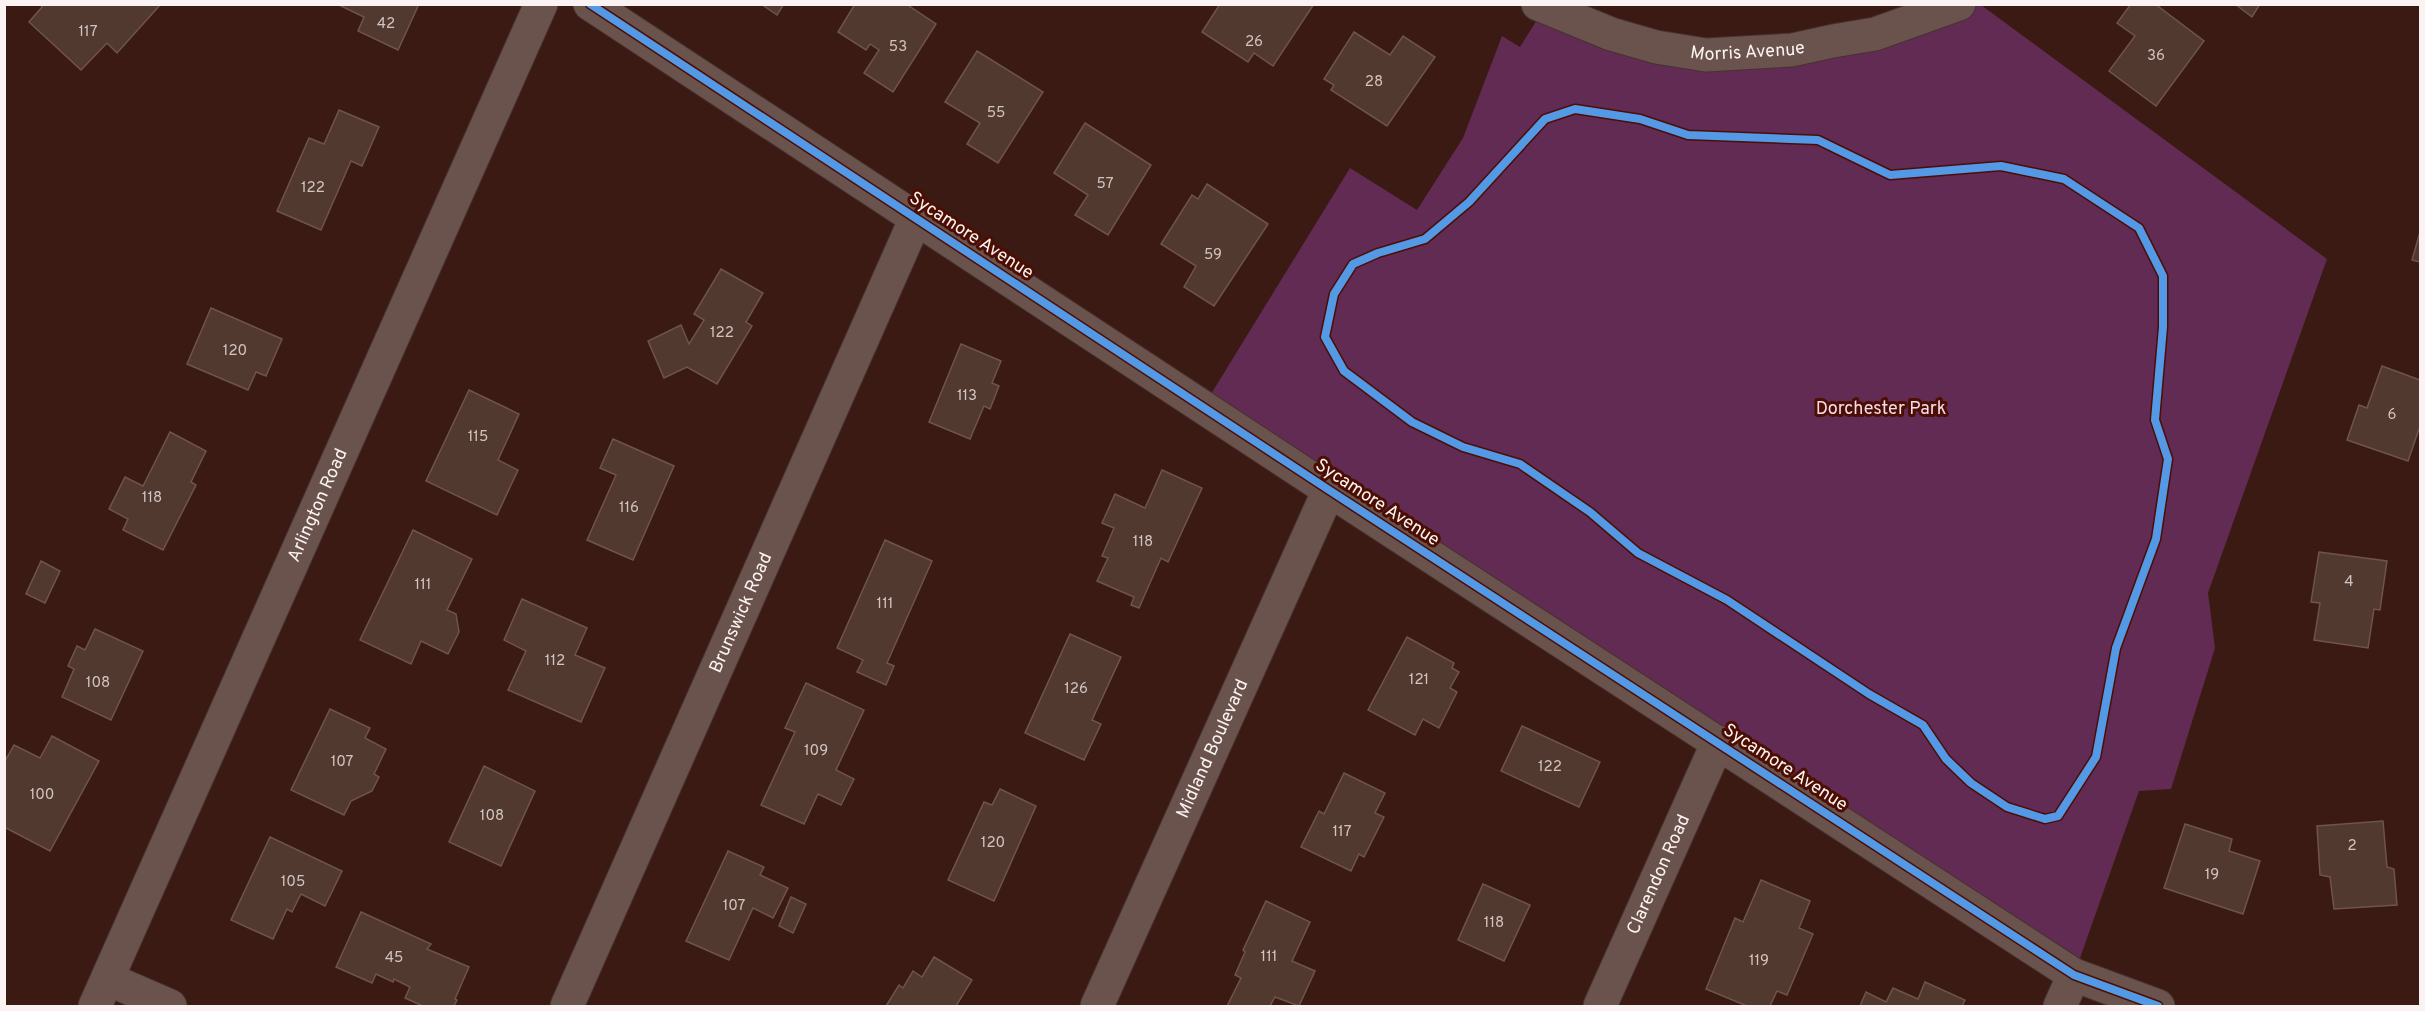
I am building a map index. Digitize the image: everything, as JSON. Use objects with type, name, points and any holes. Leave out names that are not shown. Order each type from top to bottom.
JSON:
[{"type":"street","name":"Arlington Road","points":[[101,993],[541,4]]},
{"type":"street","name":"Sycamore Avenue","points":[[590,4],[1329,490],[2074,975],[2158,1006]]},
{"type":"street","name":"Morris Avenue","points":[[1538,4],[1611,34],[1656,47],[1706,55],[1792,50],[1875,34],[1959,4]]},
{"type":"street","name":"Brunswick Road","points":[[567,1006],[916,218]]},
{"type":"street","name":"Midland Boulevard","points":[[1097,1006],[1329,490]]},
{"type":"street","name":"Clarendon Road","points":[[1600,1006],[1718,742]]},
{"type":"street","points":[[2060,1006],[2074,975]]},
{"type":"street","points":[[101,993],[170,1006]]},
{"type":"green space","name":"Dorchester Park","points":[[1959,5],[1981,5],[2327,259],[2208,593],[2215,648],[2171,789],[2139,791],[2074,975],[1203,407],[1350,168],[1417,210],[1463,138],[1502,36],[1520,47],[1545,7],[1706,55]]},
{"type":"building","points":[[41,4],[161,4],[117,53],[107,43],[81,70],[29,22],[42,7]]},
{"type":"building","points":[[337,4],[419,4],[398,50],[358,31],[364,17]]},
{"type":"building","points":[[761,4],[784,4],[777,15]]},
{"type":"building","points":[[855,4],[906,4],[936,24],[893,92],[864,73],[879,50],[870,44],[866,50],[838,32]]},
{"type":"building","points":[[1220,4],[1314,4],[1273,66],[1254,53],[1248,62],[1202,32]]},
{"type":"building","points":[[2131,4],[2155,4],[2204,41],[2156,106],[2109,71],[2135,36],[2117,23]]},
{"type":"building","points":[[2235,4],[2260,4],[2252,17]]},
{"type":"building","points":[[1354,32],[1390,55],[1403,36],[1435,57],[1387,126],[1331,90],[1334,85],[1324,79]]},
{"type":"building","points":[[977,51],[1043,92],[998,163],[967,144],[980,123],[945,102]]},
{"type":"building","points":[[339,110],[379,127],[362,166],[351,161],[321,230],[277,211],[309,138],[324,144]]},
{"type":"building","points":[[1085,123],[1151,165],[1108,235],[1075,215],[1088,195],[1054,173]]},
{"type":"building","points":[[1207,184],[1268,224],[1214,306],[1184,287],[1196,266],[1161,244],[1192,195],[1198,199]]},
{"type":"building","points":[[2420,232],[2420,262],[2412,260]]},
{"type":"building","points":[[721,269],[763,293],[746,322],[752,326],[717,384],[687,367],[664,378],[648,341],[681,325],[689,344],[704,320],[694,314]]},
{"type":"building","points":[[211,308],[282,339],[266,376],[256,372],[248,390],[187,364]]},
{"type":"building","points":[[961,344],[1001,361],[992,383],[999,386],[990,409],[984,406],[970,439],[929,422]]},
{"type":"building","points":[[2382,366],[2420,380],[2420,426],[2408,461],[2347,440],[2359,405],[2367,408]]},
{"type":"building","points":[[469,390],[519,414],[498,460],[518,470],[497,515],[426,481]]},
{"type":"building","points":[[170,432],[206,451],[191,482],[196,485],[163,550],[123,530],[128,519],[109,509],[125,477],[143,486]]},
{"type":"building","points":[[613,439],[674,466],[633,560],[587,540],[616,475],[600,468]]},
{"type":"building","points":[[1162,470],[1202,488],[1168,562],[1161,558],[1139,608],[1131,605],[1134,597],[1097,581],[1108,558],[1102,556],[1114,528],[1102,523],[1115,494],[1145,508]]},
{"type":"building","points":[[413,530],[472,559],[447,610],[456,614],[459,632],[448,654],[421,641],[411,664],[360,640]]},
{"type":"building","points":[[885,540],[932,561],[887,663],[894,666],[886,685],[857,672],[863,660],[837,648]]},
{"type":"building","points":[[2319,552],[2387,561],[2380,610],[2374,609],[2368,648],[2314,640],[2320,603],[2311,602]]},
{"type":"building","points":[[41,561],[60,571],[45,603],[26,594]]},
{"type":"building","points":[[522,599],[587,628],[575,655],[605,668],[581,722],[508,690],[526,651],[504,640]]},
{"type":"building","points":[[95,629],[143,651],[111,720],[62,697],[74,669],[68,666],[77,646],[85,650]]},
{"type":"building","points":[[1070,634],[1121,657],[1092,720],[1101,724],[1084,760],[1025,733]]},
{"type":"building","points":[[1407,637],[1454,663],[1452,668],[1459,672],[1450,688],[1457,692],[1439,728],[1423,719],[1415,735],[1368,710]]},
{"type":"building","points":[[806,683],[864,710],[836,770],[854,779],[841,805],[818,794],[804,824],[761,805],[795,732],[785,728]]},
{"type":"building","points":[[330,709],[370,728],[365,738],[386,749],[374,774],[379,777],[372,791],[351,801],[344,815],[291,790]]},
{"type":"building","points":[[1522,726],[1600,762],[1579,807],[1501,771]]},
{"type":"building","points":[[52,736],[99,761],[50,851],[4,827],[4,763],[14,745],[40,758]]},
{"type":"building","points":[[484,766],[535,791],[501,866],[449,842]]},
{"type":"building","points":[[1344,773],[1385,793],[1375,813],[1384,817],[1364,857],[1359,854],[1351,871],[1301,847],[1319,811],[1324,814]]},
{"type":"building","points":[[1000,789],[1036,806],[994,901],[948,880],[984,802],[992,805]]},
{"type":"building","points":[[2383,821],[2387,867],[2394,869],[2397,905],[2334,909],[2330,877],[2320,875],[2317,826]]},
{"type":"building","points":[[2185,824],[2232,839],[2229,851],[2260,861],[2243,914],[2164,888]]},
{"type":"building","points":[[270,837],[342,871],[325,906],[301,894],[292,912],[287,909],[273,939],[231,920]]},
{"type":"building","points":[[728,851],[764,867],[760,875],[788,888],[773,918],[753,908],[729,960],[686,941]]},
{"type":"building","points":[[1761,880],[1810,901],[1799,928],[1813,934],[1787,995],[1777,991],[1770,1006],[1747,1006],[1706,989],[1735,918],[1743,922]]},
{"type":"building","points":[[1483,884],[1530,905],[1504,961],[1458,940]]},
{"type":"building","points":[[791,897],[806,904],[793,933],[779,926]]},
{"type":"building","points":[[1266,901],[1310,922],[1292,961],[1315,971],[1299,1006],[1275,997],[1270,1006],[1227,1006],[1241,978],[1235,975],[1245,952],[1243,950]]},
{"type":"building","points":[[361,912],[431,944],[427,949],[469,967],[454,1006],[423,1006],[405,998],[410,987],[394,979],[393,982],[376,974],[372,983],[336,967]]},
{"type":"building","points":[[934,957],[972,980],[956,1006],[886,1006],[899,985],[903,988],[913,971],[922,977]]},
{"type":"building","points":[[1925,982],[1965,1000],[1962,1006],[1860,1006],[1866,992],[1886,1002],[1893,988],[1918,999]]},
{"type":"cycle path","points":[[590,4],[1329,490],[2074,975],[2158,1006]]},
{"type":"cycle path","points":[[1575,109],[1640,119],[1688,135],[1818,140],[1890,175],[2001,166],[2064,179],[2139,228],[2163,276],[2163,327],[2155,420],[2168,459],[2156,539],[2116,648],[2096,757],[2058,816],[2045,819],[2007,807],[1971,783],[1946,759],[1923,725],[1869,694],[1727,600],[1638,553],[1590,512],[1520,464],[1463,447],[1412,422],[1344,371],[1325,337],[1334,294],[1353,264],[1378,253],[1425,239],[1469,202],[1545,119],[1575,109]]}]
